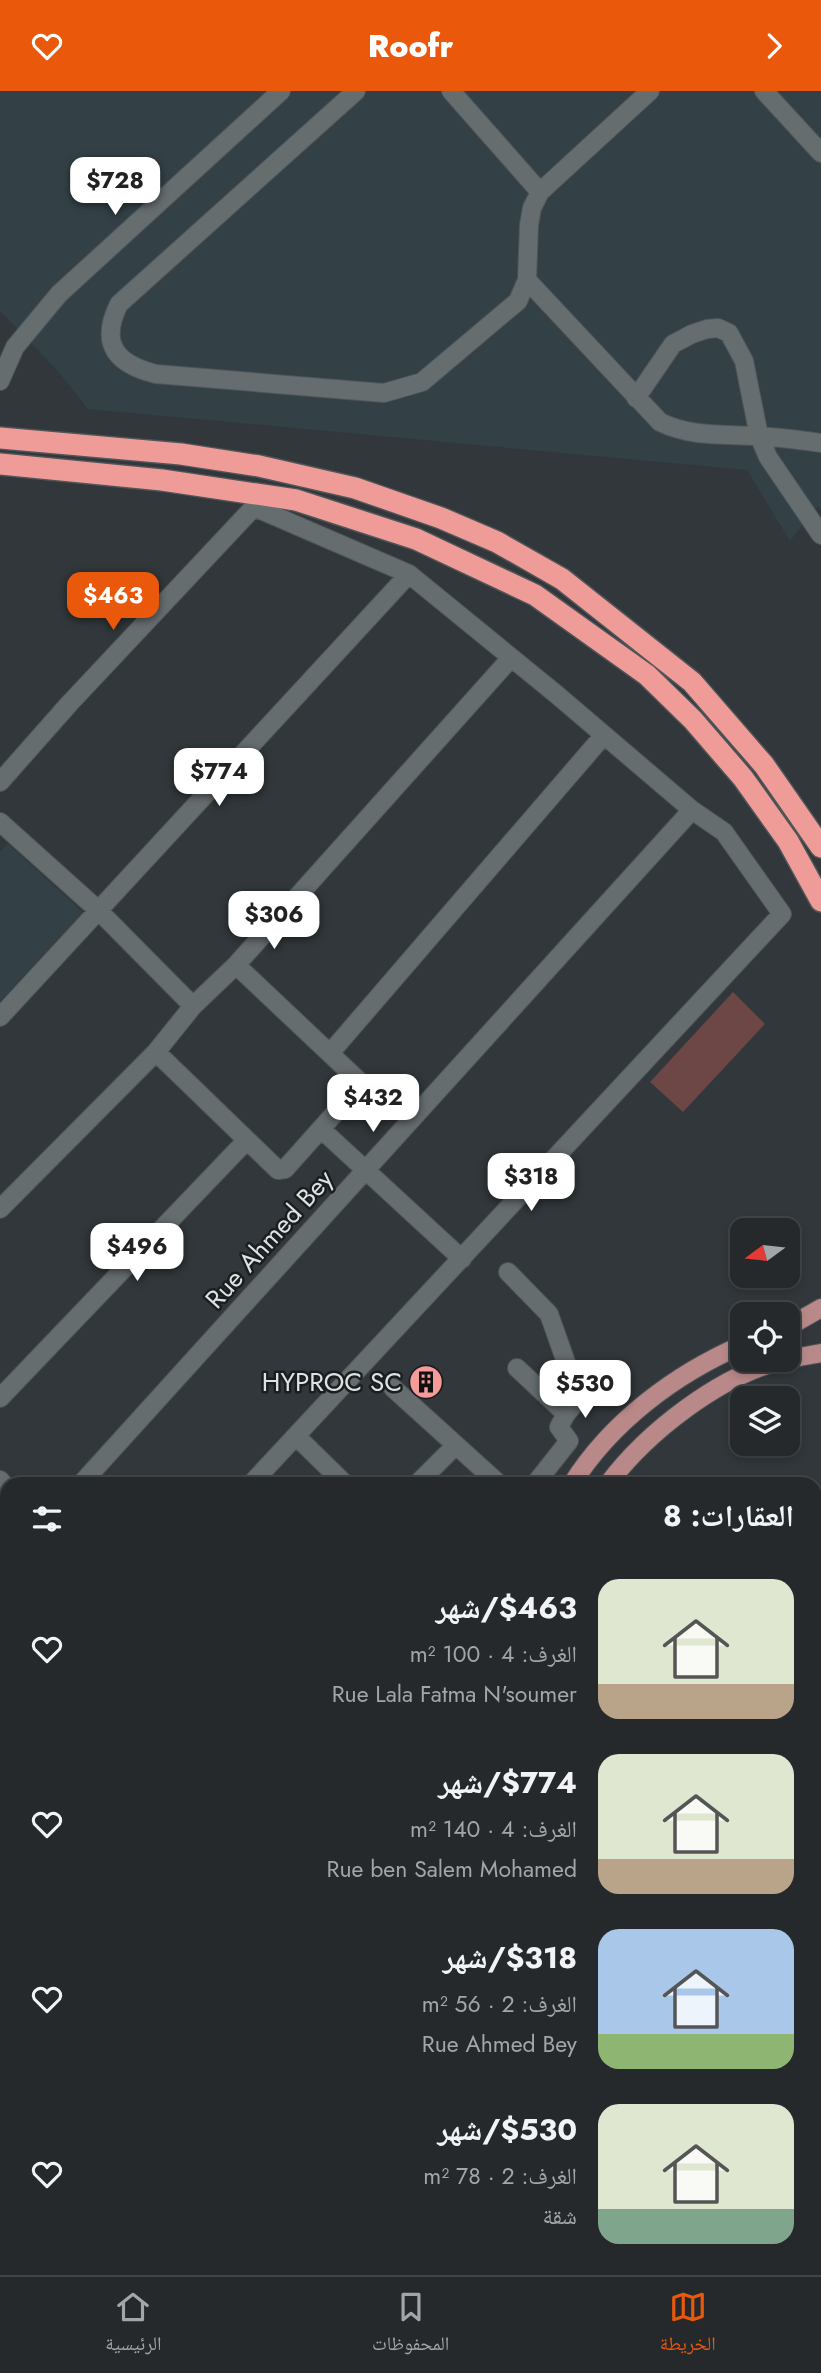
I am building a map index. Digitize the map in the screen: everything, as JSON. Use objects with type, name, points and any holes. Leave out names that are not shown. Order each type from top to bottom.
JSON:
[{"type":"highway","points":[[0,438],[181,454],[259,466],[355,488],[441,518],[497,542],[562,579],[692,682],[764,765],[821,847]]},
{"type":"highway","points":[[0,464],[162,480],[296,499],[416,539],[536,595],[647,675],[693,720],[743,778],[788,841],[821,901]]},
{"type":"main road","points":[[800,1321],[821,1308]]},
{"type":"main road","points":[[576,1477],[587,1460],[655,1395],[686,1373],[730,1351]]},
{"type":"main road","points":[[800,1356],[821,1353]]},
{"type":"main road","points":[[614,1477],[681,1412],[749,1372]]},
{"type":"street","points":[[0,381],[15,347],[59,294],[281,91]]},
{"type":"street","points":[[356,91],[119,305],[110,323],[111,342],[121,360],[136,369],[156,373],[384,393],[422,382],[518,301],[527,280],[532,208],[540,192],[650,91]]},
{"type":"street","points":[[451,91],[540,192]]},
{"type":"street","points":[[764,91],[821,153]]},
{"type":"street","points":[[527,280],[660,422],[692,434],[759,436],[821,443]]},
{"type":"street","points":[[636,398],[673,344],[692,334],[718,328],[729,333],[744,361],[759,436],[779,476],[821,535]]},
{"type":"street","points":[[0,782],[69,704],[254,507],[409,575],[692,810],[724,832],[782,914],[258,1477]]},
{"type":"street","points":[[0,1017],[409,575]]},
{"type":"street","points":[[0,1209],[156,1052],[193,1006],[236,965],[511,658]]},
{"type":"street","points":[[331,1052],[604,735]]},
{"type":"street","name":"Rue Ahmed Bey","points":[[87,1477],[692,810]]},
{"type":"street","points":[[0,822],[98,910],[193,1006]]},
{"type":"street","points":[[156,1052],[246,1141],[281,1170],[321,1129],[360,1085],[359,1081],[236,965]]},
{"type":"street","points":[[321,1129],[462,1259]]},
{"type":"street","points":[[0,1398],[246,1141]]},
{"type":"street","points":[[509,1272],[549,1314],[579,1399],[559,1427],[569,1441],[541,1477]]},
{"type":"street","points":[[517,1368],[566,1414]]},
{"type":"street","points":[[393,1388],[491,1477]]},
{"type":"street","points":[[296,1436],[338,1477]]},
{"type":"street","points":[[424,1477],[456,1445]]},
{"type":"shaded area","points":[[0,91],[821,91],[821,509],[818,506],[790,541],[747,470],[88,409],[57,370],[0,311]]},
{"type":"shaded area","points":[[8,844],[83,912],[0,1001],[0,852]]},
{"type":"shaded area","points":[[733,992],[765,1024],[683,1112],[650,1082]]},
{"type":"place","name":"HYPROC SC","points":[[426,1382]]}]
